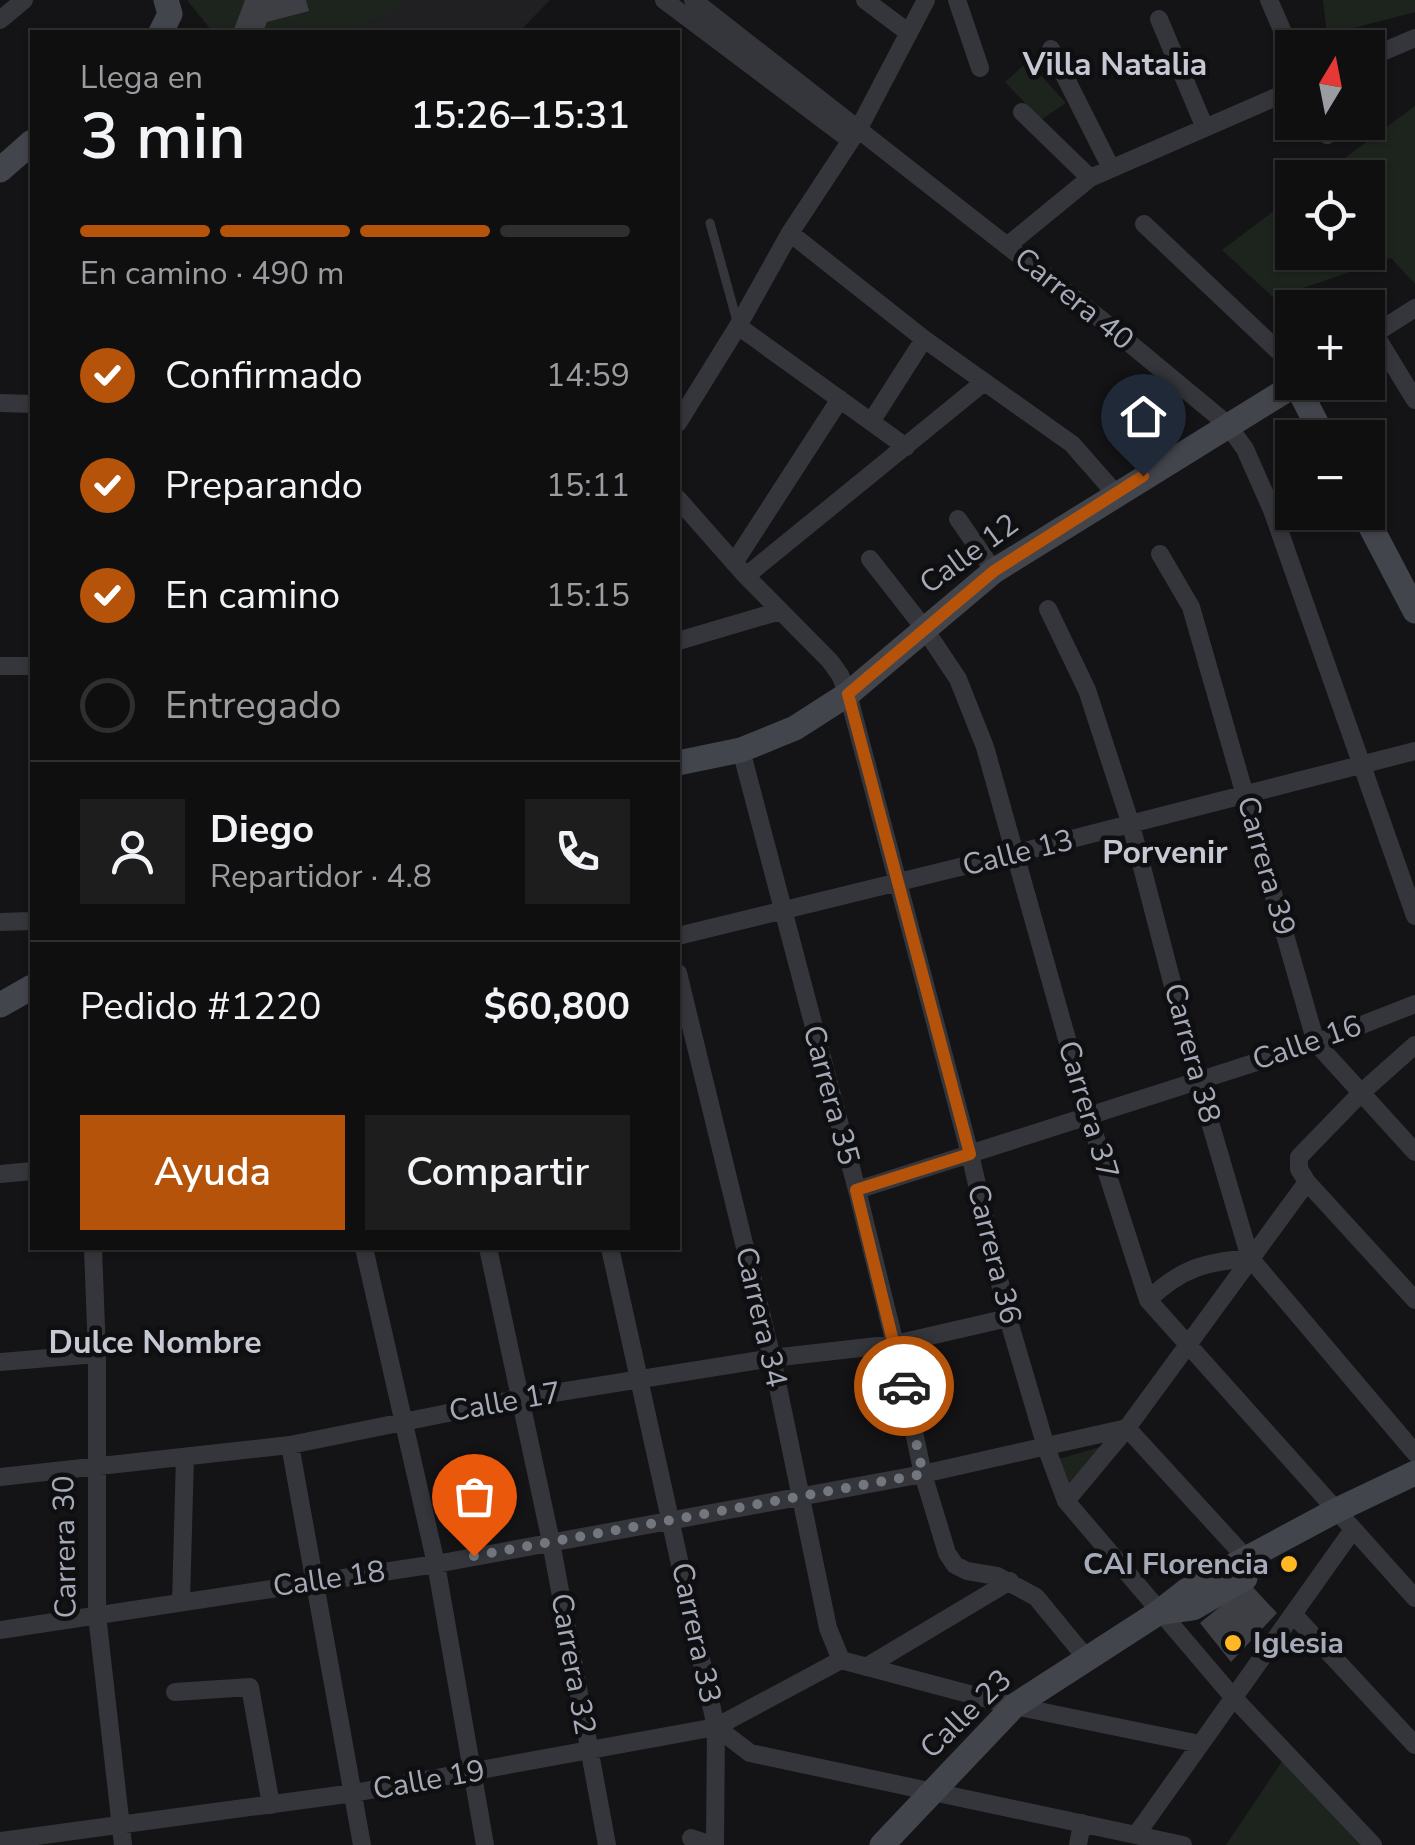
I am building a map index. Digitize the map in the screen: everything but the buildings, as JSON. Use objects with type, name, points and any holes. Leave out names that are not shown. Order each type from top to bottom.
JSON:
[{"type":"street","points":[[0,20],[24,0]]},
{"type":"street","name":"Carrera 40","points":[[664,0],[720,32],[1007,246],[1228,424],[1245,449],[1272,510],[1415,916]]},
{"type":"street","name":"Carrera 40","points":[[693,0],[720,32]]},
{"type":"street","points":[[865,0],[909,33]]},
{"type":"street","points":[[680,420],[790,233],[854,134],[926,0]]},
{"type":"street","points":[[957,0],[980,68]]},
{"type":"street","points":[[1269,0],[1282,30]]},
{"type":"street","points":[[1159,19],[1205,128]]},
{"type":"street","points":[[1385,51],[1415,38]]},
{"type":"street","points":[[1052,49],[1111,168]]},
{"type":"street","points":[[1007,246],[1090,178],[1275,97]]},
{"type":"street","points":[[1022,112],[1090,178]]},
{"type":"street","points":[[0,170],[30,144]]},
{"type":"street","points":[[1144,224],[1275,357]]},
{"type":"street","points":[[790,233],[924,339],[1072,444],[1115,493]]},
{"type":"street","points":[[1385,327],[1415,308]]},
{"type":"street","points":[[738,326],[906,447]]},
{"type":"street","points":[[871,422],[924,339]]},
{"type":"street","points":[[1385,356],[1415,400]]},
{"type":"street","points":[[740,570],[906,447],[984,382]]},
{"type":"street","name":"Calle 12","points":[[680,763],[741,750],[795,728],[848,694],[994,571],[1275,391]]},
{"type":"street","points":[[740,570],[840,399]]},
{"type":"street","points":[[0,403],[30,404]]},
{"type":"street","name":"Carrera 36","points":[[680,500],[740,570],[830,661],[848,694],[970,1154],[1008,1318],[1066,1501],[1158,1613],[1373,1845]]},
{"type":"street","points":[[958,519],[994,571]]},
{"type":"street","points":[[1372,530],[1415,612]]},
{"type":"street","name":"Carrera 39","points":[[1160,554],[1190,607],[1316,1043],[1415,1152]]},
{"type":"street","name":"Carrera 37","points":[[870,559],[924,628],[965,696],[984,748],[1088,1114],[1148,1300],[1415,1598]]},
{"type":"street","name":"Carrera 38","points":[[1048,609],[1086,690],[1130,825],[1197,1078],[1250,1258],[1415,1453]]},
{"type":"street","points":[[680,640],[780,611]]},
{"type":"street","points":[[0,666],[30,666]]},
{"type":"street","name":"Carrera 35","points":[[741,750],[895,1344],[923,1474],[947,1553],[955,1565],[967,1572],[1010,1582],[1036,1597],[1087,1659]]},
{"type":"street","name":"Calle 13","points":[[680,935],[1415,751]]},
{"type":"street","points":[[0,922],[30,921]]},
{"type":"street","name":"Carrera 34","points":[[680,981],[772,1358],[828,1628],[841,1660]]},
{"type":"street","points":[[0,1005],[30,988]]},
{"type":"street","name":"Calle 16","points":[[856,1190],[1316,1043],[1415,1004]]},
{"type":"street","points":[[1415,1045],[1362,1092],[1299,1157],[1299,1169],[1307,1182],[1415,1300]]},
{"type":"street","points":[[0,1174],[30,1172]]},
{"type":"street","points":[[1066,1501],[1127,1428],[1307,1182]]},
{"type":"street","name":"Carrera 30","points":[[93,1250],[97,1354],[96,1615],[123,1845]]},
{"type":"street","points":[[364,1250],[436,1564],[485,1845]]},
{"type":"street","name":"Carrera 32","points":[[488,1250],[552,1542],[607,1845]]},
{"type":"street","name":"Carrera 33","points":[[610,1250],[716,1727],[713,1845],[690,1838]]},
{"type":"street","points":[[1148,1300],[1190,1268],[1250,1258]]},
{"type":"street","name":"Calle 17","points":[[0,1477],[290,1445],[522,1398],[772,1358],[895,1344],[1008,1318]]},
{"type":"street","points":[[0,1362],[97,1354]]},
{"type":"street","points":[[1127,1428],[1252,1564]]},
{"type":"street","name":"Calle 18","points":[[0,1630],[436,1564],[923,1474],[1127,1428]]},
{"type":"street","points":[[290,1445],[362,1845]]},
{"type":"street","points":[[181,1602],[184,1457]]},
{"type":"street","name":"Calle 23","points":[[1345,1522],[1415,1474]]},
{"type":"street","name":"Calle 23","points":[[882,1845],[1014,1706],[1158,1613],[1193,1608],[1252,1564],[1415,1491]]},
{"type":"street","points":[[1136,1835],[1293,1614],[1345,1522]]},
{"type":"street","points":[[866,1668],[1010,1582]]},
{"type":"street","points":[[1293,1614],[1415,1745]]},
{"type":"street","points":[[841,1660],[1014,1706],[1200,1744]]},
{"type":"street","name":"Calle 19","points":[[0,1841],[354,1793],[716,1727],[841,1660]]},
{"type":"street","points":[[176,1692],[250,1687],[272,1805]]},
{"type":"street","points":[[716,1727],[750,1753],[1183,1845]]},
{"type":"street","points":[[1078,1845],[1082,1824]]},
{"type":"lane","points":[[710,222],[738,326]]},
{"type":"shaded area","points":[[187,0],[550,0],[521,30],[211,30]]},
{"type":"shaded area","points":[[187,0],[245,0],[234,30],[211,30]]},
{"type":"shaded area","points":[[306,0],[407,0],[391,14],[372,19],[365,30],[264,30],[267,22],[309,11]]},
{"type":"shaded area","points":[[1323,0],[1415,0],[1415,12],[1346,30],[1326,30]]},
{"type":"shaded area","points":[[1028,61],[1066,103],[1041,120],[1005,82]]},
{"type":"shaded area","points":[[1415,106],[1415,284],[1391,258],[1385,260],[1385,160],[1342,160],[1369,140],[1385,140],[1385,128]]},
{"type":"shaded area","points":[[1275,210],[1275,270],[1356,270],[1297,290],[1275,290],[1274,298],[1222,250]]},
{"type":"shaded area","points":[[1103,1446],[1067,1490],[1056,1460]]},
{"type":"shaded area","points":[[1287,1754],[1373,1845],[1226,1845]]},
{"type":"way so far","points":[[474,1556],[923,1474],[904,1386]]},
{"type":"place","name":"CAI Florencia","points":[[1289,1564]]},
{"type":"place","name":"Iglesia","points":[[1233,1643]]},
{"type":"district","name":"Villa Natalia","points":[[1115,64]]},
{"type":"district","name":"Porvenir","points":[[1165,852]]},
{"type":"district","name":"Dulce Nombre","points":[[155,1342]]},
{"type":"route","points":[[904,1386],[856,1190],[970,1154],[848,694],[994,571],[1143,476]]}]
